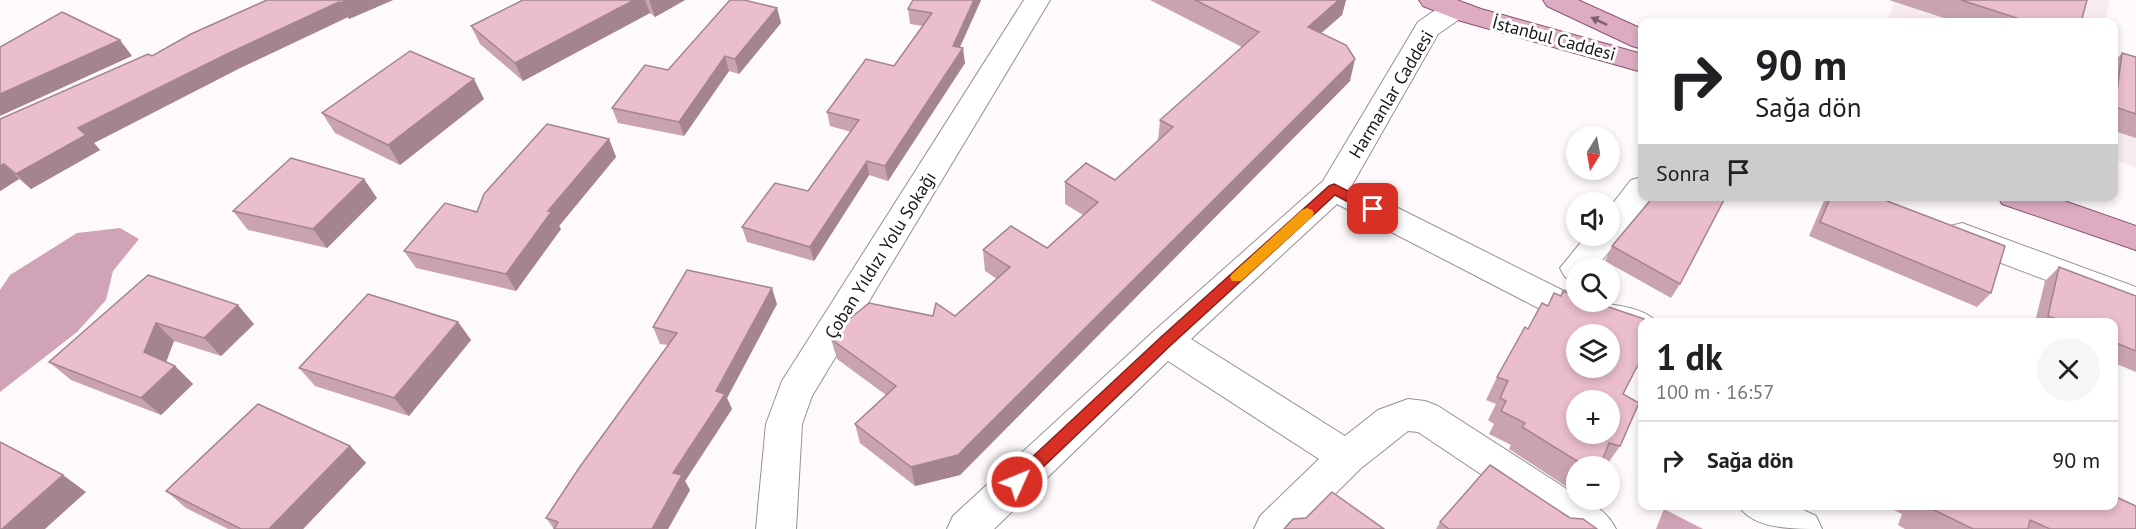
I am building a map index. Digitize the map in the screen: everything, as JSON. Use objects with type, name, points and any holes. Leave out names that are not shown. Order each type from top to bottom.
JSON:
[{"type":"main road","points":[[1445,5],[1488,13],[1500,8],[1506,0]]},
{"type":"main road","name":"İstanbul Caddesi","points":[[1556,0],[1638,38]]},
{"type":"main road","name":"İstanbul Caddesi","points":[[1445,5],[1638,62]]},
{"type":"main road","points":[[2028,201],[2136,238]]},
{"type":"main road","points":[[2081,201],[2136,221]]},
{"type":"street","name":"Çoban Yıldızı Yolu Sokağı","points":[[776,529],[784,424],[795,392],[1037,0]]},
{"type":"street","name":"Harmanlar Caddesi","points":[[967,529],[1166,341],[1334,189],[1428,28],[1445,5]]},
{"type":"street","points":[[1334,189],[1551,300],[1638,326]]},
{"type":"street","points":[[1620,216],[1638,193]]},
{"type":"street","points":[[1939,226],[2136,301]]},
{"type":"street","points":[[1586,258],[1596,246]]},
{"type":"street","points":[[1551,300],[1566,282]]},
{"type":"street","points":[[1166,341],[1347,457]]},
{"type":"street","points":[[1274,529],[1347,457],[1391,420],[1408,416],[1425,417],[1596,529]]},
{"type":"street","points":[[1766,510],[1802,529]]},
{"type":"shaded area","points":[[1895,0],[2110,0],[2106,18],[1888,18]]},
{"type":"shaded area","points":[[2118,65],[2136,71],[2136,167],[2118,161]]},
{"type":"shaded area","points":[[120,228],[139,239],[113,271],[106,300],[77,332],[0,392],[0,290],[10,275],[77,233]]},
{"type":"shaded area","points":[[1664,510],[1666,510],[1703,529],[1656,529]]},
{"type":"building","points":[[267,0],[348,0],[339,2],[229,53],[78,128],[86,135],[16,174],[4,164],[0,166],[0,119],[148,54],[152,56],[191,34]]},
{"type":"building","points":[[523,0],[634,0],[515,63],[471,26]]},
{"type":"building","points":[[730,0],[744,0],[777,8],[735,59],[725,56],[679,122],[612,108],[645,65],[668,70]]},
{"type":"building","points":[[913,0],[974,0],[953,46],[963,48],[885,166],[867,161],[810,247],[742,227],[775,183],[808,191],[859,120],[827,112],[866,59],[894,66],[932,13],[908,9]]},
{"type":"building","points":[[1195,0],[1339,0],[1308,27],[1346,45],[1355,59],[958,455],[911,467],[855,424],[896,386],[831,339],[836,330],[869,303],[933,316],[936,303],[955,316],[1010,267],[983,250],[1011,226],[1047,248],[1098,202],[1065,182],[1086,163],[1115,180],[1173,127],[1160,120],[1259,32]]},
{"type":"building","points":[[1961,0],[2087,0],[2082,18],[2017,18]]},
{"type":"building","points":[[62,12],[120,40],[0,94],[0,47]]},
{"type":"building","points":[[410,51],[474,79],[388,145],[322,113]]},
{"type":"building","points":[[2122,53],[2136,57],[2136,114],[2118,108]]},
{"type":"building","points":[[547,124],[609,139],[548,211],[552,211],[506,274],[404,251],[445,203],[477,212],[484,194]]},
{"type":"building","points":[[291,158],[364,179],[313,229],[233,211]]},
{"type":"building","points":[[1650,201],[1723,201],[1680,284],[1612,246],[1620,246],[1620,236]]},
{"type":"building","points":[[1829,201],[1887,201],[2005,246],[1991,293],[1820,222]]},
{"type":"building","points":[[2059,267],[2136,296],[2136,351],[2118,344],[2118,318],[2054,318],[2048,316]]},
{"type":"building","points":[[687,270],[772,288],[716,391],[725,394],[673,473],[682,475],[652,529],[554,529],[558,522],[546,518],[579,468],[677,333],[653,327]]},
{"type":"building","points":[[148,275],[238,305],[204,338],[156,323],[144,352],[175,366],[141,398],[49,362]]},
{"type":"building","points":[[1563,291],[1566,292],[1566,312],[1620,311],[1641,318],[1638,318],[1638,365],[1623,394],[1638,402],[1638,405],[1620,446],[1613,444],[1620,444],[1620,390],[1566,390],[1566,444],[1609,444],[1604,456],[1569,456],[1522,427],[1525,423],[1501,411],[1506,401],[1500,398],[1508,381],[1497,377],[1525,327],[1528,329],[1542,303],[1548,306],[1554,293],[1561,296]]},
{"type":"building","points":[[368,294],[458,322],[394,398],[299,368]]},
{"type":"building","points":[[258,404],[350,446],[269,529],[241,529],[166,491]]},
{"type":"building","points":[[0,442],[63,475],[2,529],[0,529]]},
{"type":"building","points":[[1490,465],[1570,518],[1583,519],[1597,529],[1449,529],[1440,522]]},
{"type":"building","points":[[1332,492],[1384,529],[1284,529],[1293,519],[1306,518]]},
{"type":"building","points":[[2118,498],[2136,506],[2136,529],[2050,529],[2030,520],[2028,529],[1973,529],[1934,510],[2118,510]]},
{"type":"slow traffic","points":[[1237,277],[1307,213]]},
{"type":"route","points":[[1017,482],[1166,341],[1334,189],[1373,209]]}]
